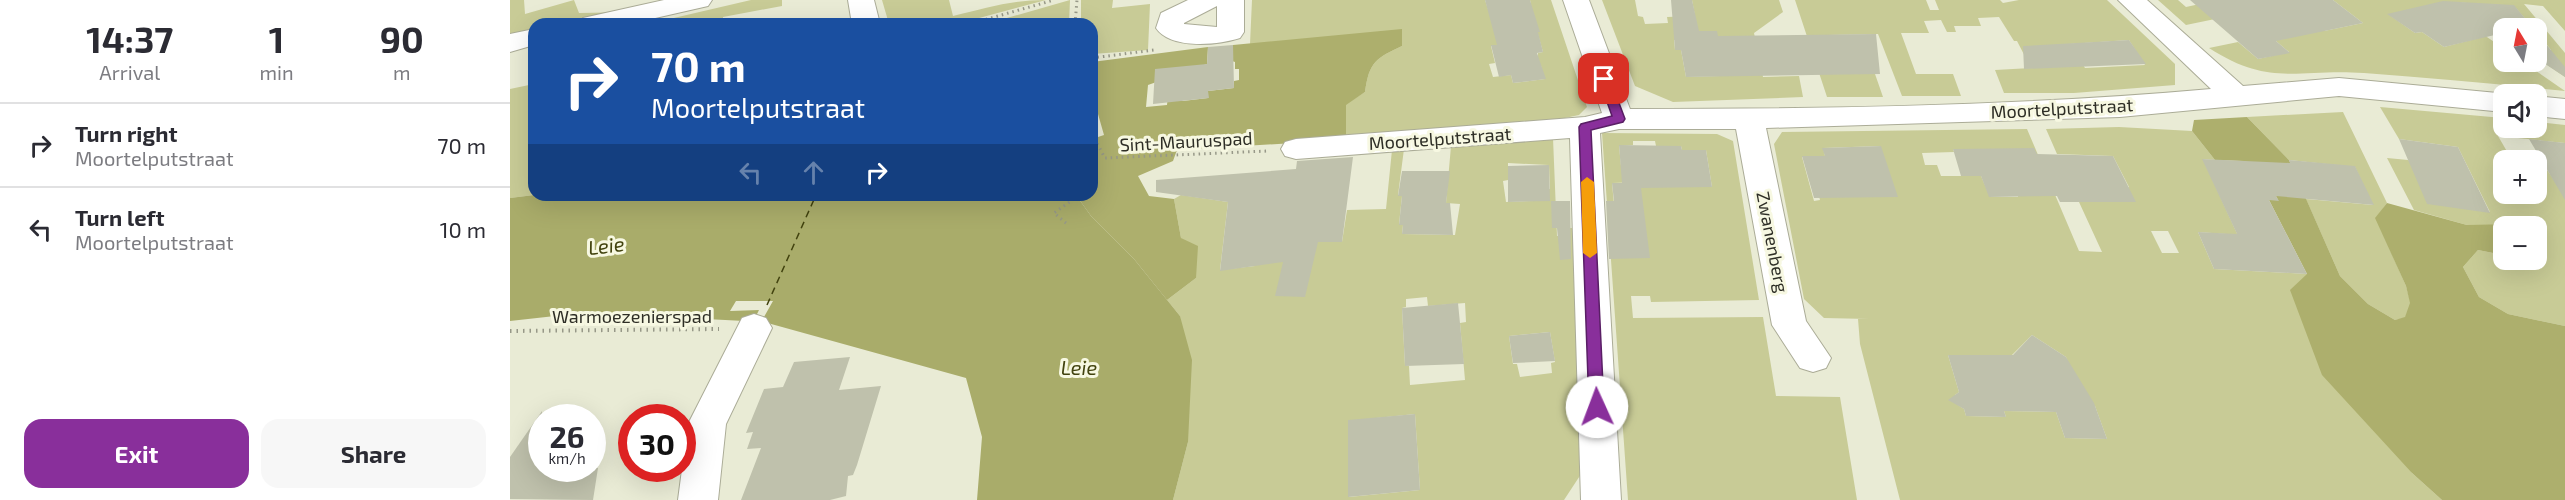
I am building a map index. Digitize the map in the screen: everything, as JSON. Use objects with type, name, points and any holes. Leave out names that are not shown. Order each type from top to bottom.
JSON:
[{"type":"street","points":[[601,0],[602,5],[632,8],[664,0]]},
{"type":"street","points":[[620,18],[699,0]]},
{"type":"street","points":[[1208,0],[1171,19],[1170,28],[1179,32],[1209,35],[1230,32],[1231,0]]},
{"type":"street","points":[[1576,0],[1618,119]]},
{"type":"street","points":[[2132,0],[2236,96]]},
{"type":"street","points":[[510,43],[528,38]]},
{"type":"street","name":"Moortelputstraat","points":[[1296,149],[1585,127],[1618,119],[1749,119],[2043,110],[2339,87],[2493,102]]},
{"type":"street","points":[[2547,107],[2565,109]]},
{"type":"street","name":"Zwanenberg","points":[[1749,119],[1789,325],[1813,358]]},
{"type":"street","points":[[1585,127],[1600,500]]},
{"type":"street","points":[[698,500],[707,424],[754,328]]},
{"type":"path","points":[[991,18],[1054,0]]},
{"type":"path","points":[[1076,18],[1077,0]]},
{"type":"path","points":[[1098,57],[1158,50],[1179,32]]},
{"type":"path","name":"Sint-Mauruspad","points":[[1098,145],[1105,158],[1296,149]]},
{"type":"path","points":[[1066,223],[1054,213],[1071,201]]},
{"type":"path","name":"Warmoezenierspad","points":[[510,331],[754,328]]},
{"type":"shaded area","points":[[510,0],[524,0],[525,14],[574,0],[579,13],[633,12],[606,18],[528,18],[528,35],[510,39]]},
{"type":"shaded area","points":[[751,0],[782,0],[782,6],[723,18],[674,18]]},
{"type":"shaded area","points":[[882,0],[949,0],[953,16],[1010,3],[1046,0],[979,18],[887,18]]},
{"type":"shaded area","points":[[1070,0],[1069,18],[1007,18]]},
{"type":"shaded area","points":[[1081,0],[1113,0],[1112,8],[1150,4],[1148,50],[1098,54],[1098,18],[1081,18]]},
{"type":"shaded area","points":[[1252,0],[1485,0],[1488,9],[1531,4],[1530,0],[1551,0],[1587,107],[1579,115],[1560,119],[1346,135],[1346,104],[1365,92],[1369,74],[1375,62],[1402,46],[1250,44]],"holes":[[[1537,31],[1543,52],[1538,53],[1538,57],[1527,58],[1541,66],[1545,79],[1513,83],[1511,75],[1493,77],[1489,64],[1495,63],[1491,46],[1510,43]]]},
{"type":"shaded area","points":[[1602,0],[1635,0],[1638,16],[1643,17],[1645,24],[1668,23],[1667,17],[1695,16],[1692,0],[1779,0],[1783,12],[1754,33],[1763,77],[1799,76],[1803,97],[1673,102],[1635,86]],"holes":[[[1674,40],[1677,40],[1720,76],[1686,77],[1681,50],[1675,50]]]},
{"type":"shaded area","points":[[1795,0],[1926,0],[1930,10],[1939,10],[1935,0],[2000,0],[2003,3],[2019,0],[2107,0],[2175,64],[2175,85],[2074,93],[2004,93],[1995,70],[2031,68],[2017,41],[2014,41],[1999,17],[1978,18],[1981,26],[1954,26],[1956,32],[1947,32],[1941,20],[1924,21],[1929,33],[1901,33],[1916,74],[1953,74],[1961,96],[1902,96],[1878,34],[1828,35],[1875,74],[1883,97],[1827,97]],"holes":[[[2129,40],[2145,65],[2085,68],[2069,44]]]},
{"type":"shaded area","points":[[2158,0],[2178,0],[2186,7],[2218,0],[2285,0],[2324,31],[2363,23],[2333,0],[2565,0],[2565,31],[2543,6],[2524,4],[2536,18],[2524,18],[2516,8],[2457,2],[2449,11],[2493,41],[2493,72],[2537,72],[2565,91],[2547,89],[2547,84],[2494,84],[2341,72],[2285,74],[2268,72],[2250,68],[2209,48],[2238,42],[2258,59],[2289,52],[2269,35],[2215,19],[2186,25]],"holes":[[[2388,14],[2471,40],[2444,47],[2422,32],[2415,33]]]},
{"type":"shaded area","points":[[1402,29],[1402,46],[1375,62],[1369,74],[1365,92],[1346,105],[1346,135],[1311,138],[1294,143],[1177,150],[1173,161],[1138,176],[1149,196],[1174,199],[1181,238],[1198,246],[1196,278],[1167,300],[1134,259],[1091,216],[1080,201],[1098,201],[1098,137],[1104,135],[1098,114],[1098,61],[1208,47],[1207,64],[1148,85],[1146,107],[1167,105],[1168,95],[1183,101],[1208,98],[1208,91],[1234,88],[1234,81],[1239,80],[1239,69],[1235,69],[1235,62],[1232,61],[1233,45]]},
{"type":"shaded area","points":[[2547,31],[2565,53],[2565,77],[2547,65],[2547,50],[2551,50],[2547,45]]},
{"type":"shaded area","points":[[528,85],[528,196],[510,198],[510,89]]},
{"type":"shaded area","points":[[2380,107],[2493,117],[2493,138],[2499,138],[2506,150],[2493,150],[2493,204],[2547,204],[2547,170],[2565,196],[2565,326],[2508,314],[2479,297],[2463,267],[2478,250],[2493,253],[2493,270],[2547,270],[2547,216],[2493,216],[2493,225],[2467,225],[2414,210],[2387,158],[2408,160],[2490,212],[2458,147],[2399,139]]},
{"type":"shaded area","points":[[2343,112],[2387,203],[2376,218],[2406,286],[2411,304],[2405,318],[2395,320],[2368,304],[2340,276],[2306,199],[2373,205],[2355,167],[2289,160],[2247,117]]},
{"type":"shaded area","points":[[2247,117],[2289,160],[2340,276],[2368,304],[2395,320],[2405,317],[2410,303],[2406,286],[2375,218],[2387,203],[2467,225],[2493,224],[2493,253],[2478,250],[2463,267],[2479,297],[2508,314],[2565,326],[2565,500],[2442,500],[2412,473],[2322,375],[2290,290],[2307,274],[2269,200],[2278,200],[2272,188],[2252,179],[2243,161],[2215,160],[2192,131],[2194,120]]},
{"type":"shaded area","points":[[2547,123],[2565,125],[2565,143],[2517,138],[2547,138]]},
{"type":"shaded area","points":[[2119,127],[2192,131],[2215,160],[2203,159],[2239,238],[2226,234],[2198,232],[2214,269],[2307,274],[2412,473],[2442,500],[1900,500],[1860,344],[1858,319],[1869,319],[1824,318],[1804,299],[1774,144],[1782,132],[2027,129],[2079,251],[2102,252],[2079,202],[2109,202],[2129,187],[2113,156],[2057,154],[2046,129]],"holes":[[[1880,146],[1897,197],[1870,197],[1868,191],[1818,192],[1820,200],[1814,201],[1802,157],[1825,156],[1823,148]],[[1953,149],[2018,197],[1990,197],[1981,176],[1941,176],[1937,165],[1925,165],[1922,153],[1954,152]],[[2151,231],[2168,231],[2179,253],[2162,253]],[[2032,335],[2066,357],[2084,405],[2095,406],[2107,439],[2065,438],[2056,412],[2004,411],[2006,417],[1966,416],[1964,409],[1958,405],[1955,395],[1959,392],[1948,355],[1986,355],[1988,359],[2011,356]]]},
{"type":"shaded area","points":[[1602,133],[1717,134],[1733,141],[1759,300],[1651,302],[1650,296],[1631,296],[1633,318],[1763,317],[1776,396],[1840,397],[1857,500],[1628,500]],"holes":[[[1633,141],[1655,141],[1656,146],[1681,146],[1682,150],[1706,150],[1712,187],[1686,187],[1683,169],[1621,166],[1619,146],[1633,145]],[[1640,182],[1619,258],[1612,183]]]},
{"type":"shaded area","points":[[1553,138],[1557,236],[1569,236],[1569,228],[1578,228],[1585,468],[1564,500],[1173,500],[1188,442],[1180,316],[1167,300],[1196,278],[1181,238],[1174,199],[1181,195],[1228,202],[1220,270],[1255,266],[1270,189],[1342,242],[1347,210],[1386,209],[1392,150],[1404,149],[1398,195],[1402,196],[1399,224],[1403,225],[1402,234],[1455,235],[1460,204],[1446,203],[1451,146]],"holes":[[[1508,163],[1549,165],[1550,189],[1532,190],[1532,201],[1506,202],[1503,181],[1508,180]],[[1427,297],[1428,306],[1465,303],[1466,322],[1460,323],[1465,380],[1410,385],[1409,366],[1405,366],[1402,308],[1406,307],[1406,299]],[[1550,332],[1555,362],[1551,363],[1552,373],[1520,377],[1517,364],[1513,364],[1509,336]],[[1415,414],[1420,490],[1349,497],[1348,421]]]},
{"type":"water","name":"Leie","points":[[528,196],[528,201],[1080,201],[1091,216],[1134,259],[1180,316],[1192,360],[1188,442],[1173,500],[977,500],[982,437],[966,378],[764,322],[628,315],[564,315],[510,321],[510,198]]},
{"type":"pier","points":[[736,301],[773,301],[760,324],[752,324],[759,310],[730,311]]},
{"type":"building","points":[[1485,0],[1530,0],[1540,32],[1538,32],[1543,52],[1537,53],[1546,79],[1513,83],[1511,75],[1499,77],[1491,45],[1497,45]]},
{"type":"building","points":[[1671,0],[1692,0],[1699,31],[1717,31],[1718,36],[1876,34],[1880,74],[1686,77],[1681,50],[1675,50]]},
{"type":"building","points":[[2190,0],[2333,0],[2363,23],[2276,41],[2290,53],[2258,59]]},
{"type":"building","points":[[2443,1],[2514,5],[2525,18],[2493,18],[2493,35],[2444,47],[2422,32],[2415,33],[2387,14]]},
{"type":"building","points":[[2129,40],[2146,64],[2024,69],[2023,46]]},
{"type":"building","points":[[1233,45],[1234,88],[1208,91],[1209,98],[1153,104],[1155,69],[1207,64],[1208,47]]},
{"type":"building","points":[[2547,45],[2565,67],[2565,77],[2547,65]]},
{"type":"building","points":[[2399,139],[2458,147],[2490,213],[2427,204]]},
{"type":"building","points":[[2529,139],[2565,143],[2565,200],[2547,170],[2547,150],[2535,150]]},
{"type":"building","points":[[1619,145],[1681,146],[1682,150],[1706,150],[1712,187],[1641,188],[1650,258],[1609,259],[1606,201],[1614,201],[1612,183],[1622,183]]},
{"type":"building","points":[[1881,146],[1898,197],[1814,198],[1802,156],[1825,156],[1822,148]]},
{"type":"building","points":[[2034,148],[2037,154],[2113,156],[2136,202],[2060,202],[2057,196],[1989,197],[1981,176],[1961,176],[1953,149]]},
{"type":"building","points":[[1353,157],[1342,242],[1318,242],[1305,297],[1275,296],[1283,262],[1220,271],[1228,202],[1156,192],[1156,180],[1296,169],[1297,161]]},
{"type":"building","points":[[2202,159],[2290,163],[2289,160],[2355,166],[2374,205],[2276,196],[2279,201],[2269,200],[2307,274],[2214,269],[2198,232],[2237,234]]},
{"type":"building","points":[[1549,165],[1550,201],[1508,202],[1508,166]]},
{"type":"building","points":[[1402,171],[1450,171],[1446,203],[1450,203],[1453,235],[1402,234],[1403,225],[1399,225],[1402,196],[1398,196]]},
{"type":"building","points":[[1551,201],[1570,201],[1571,259],[1560,260],[1557,228],[1552,228]]},
{"type":"building","points":[[1458,303],[1464,364],[1405,366],[1402,308]]},
{"type":"building","points":[[1550,332],[1555,361],[1513,363],[1509,336]]},
{"type":"building","points":[[2032,335],[2066,357],[2094,403],[2107,439],[2065,438],[2056,412],[2004,411],[2006,417],[1966,416],[1964,409],[1948,400],[1959,392],[1948,355],[2013,355]]},
{"type":"building","points":[[850,357],[839,390],[881,386],[857,465],[853,475],[848,476],[846,496],[830,500],[741,500],[761,448],[747,449],[753,432],[746,433],[764,389],[783,387],[794,362]]},
{"type":"building","points":[[1415,414],[1420,490],[1348,497],[1348,420]]},
{"type":"building","points":[[528,431],[528,482],[596,482],[593,500],[510,499],[510,457]]},
{"type":"ferry route","points":[[767,305],[813,201]]},
{"type":"slow traffic","points":[[1587,182],[1590,253]]},
{"type":"route","points":[[1597,407],[1585,127],[1618,119],[1604,79]]}]
